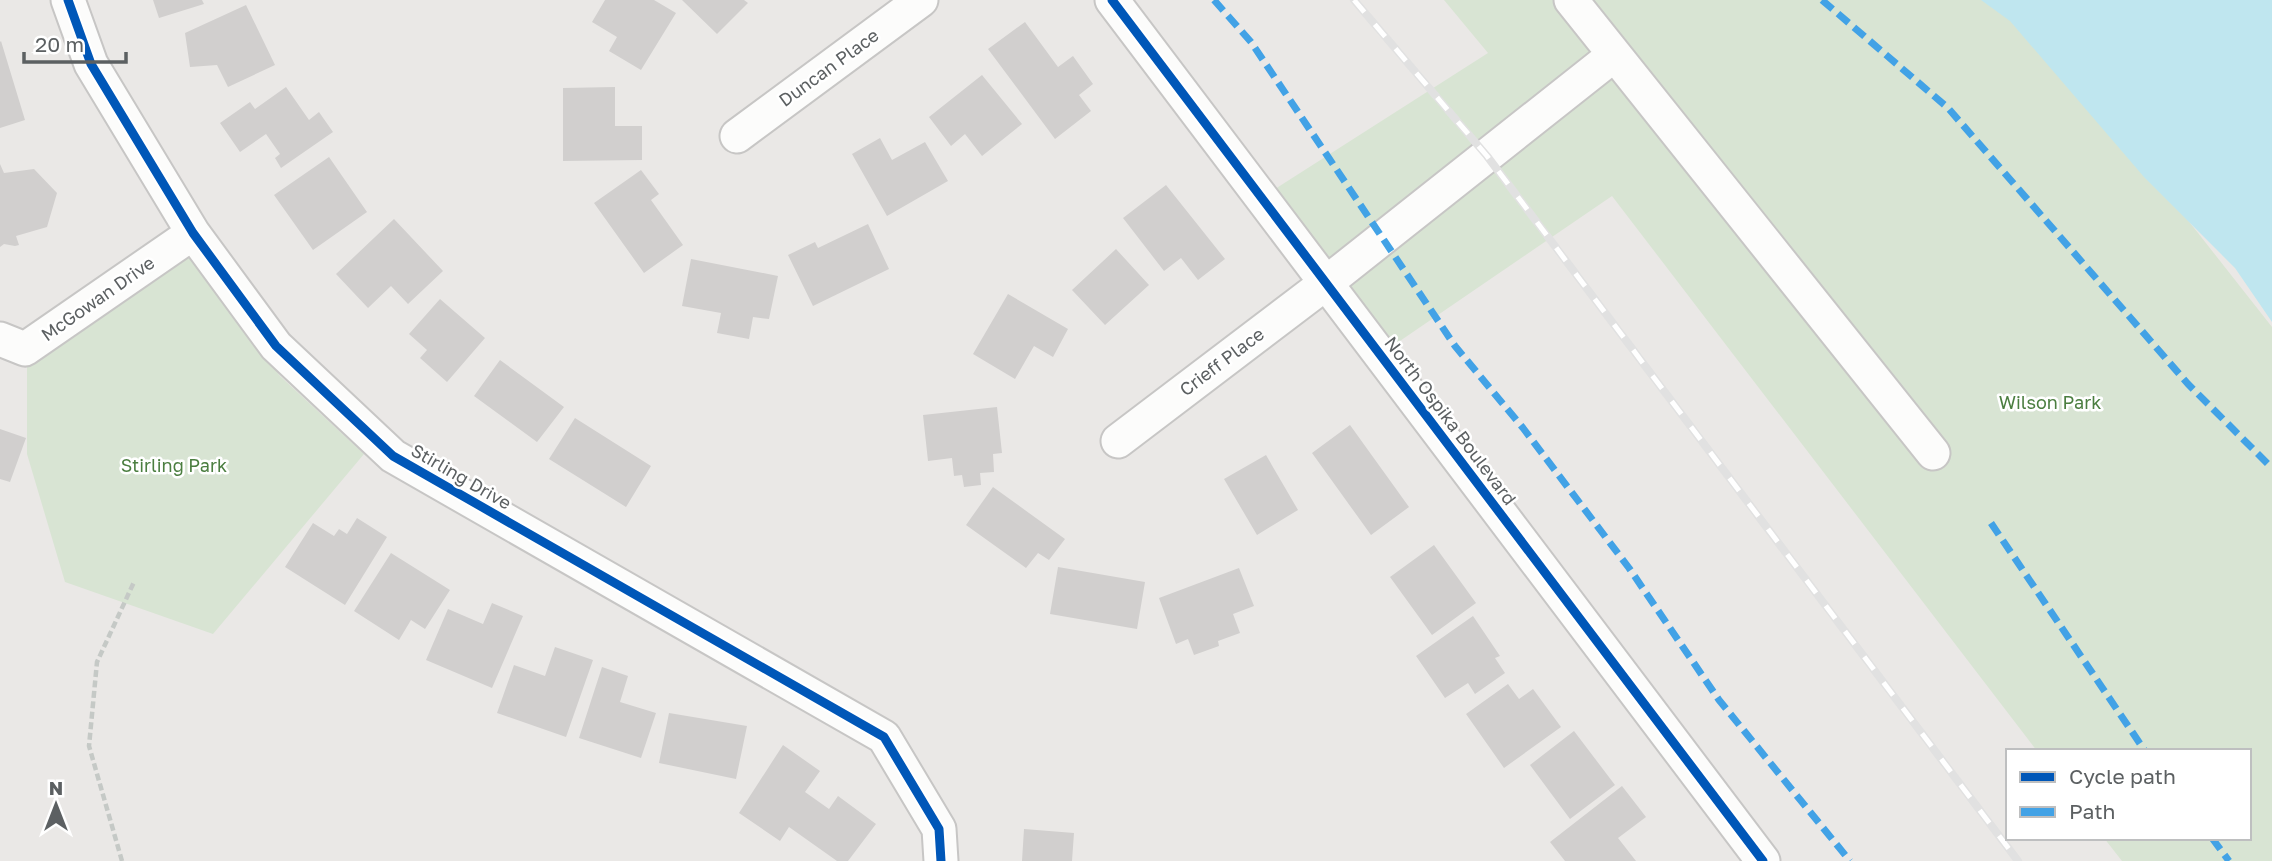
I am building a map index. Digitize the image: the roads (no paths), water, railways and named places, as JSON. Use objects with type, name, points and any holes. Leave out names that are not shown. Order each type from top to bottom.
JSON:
[{"type":"street","name":"Stirling Drive","points":[[68,0],[91,64],[193,233],[276,346],[393,456],[884,737],[939,830],[941,861]]},
{"type":"street","name":"Duncan Place","points":[[737,136],[921,0]]},
{"type":"street","name":"North Ospika Boulevard","points":[[1112,0],[1763,861]]},
{"type":"street","points":[[1571,0],[1933,453]]},
{"type":"street","name":"Crieff Place","points":[[1118,441],[1326,283],[1614,55]]},
{"type":"street","name":"McGowan Drive","points":[[0,339],[25,349],[193,233]]},
{"type":"water","points":[[1981,0],[2272,0],[2272,322],[2235,268],[2144,177],[2010,21]]},
{"type":"railway","points":[[1354,0],[1487,156],[2018,861]]},
{"type":"park label","name":"Wilson Park","points":[[2050,403]]},
{"type":"park label","name":"Stirling Park","points":[[174,466]]}]
